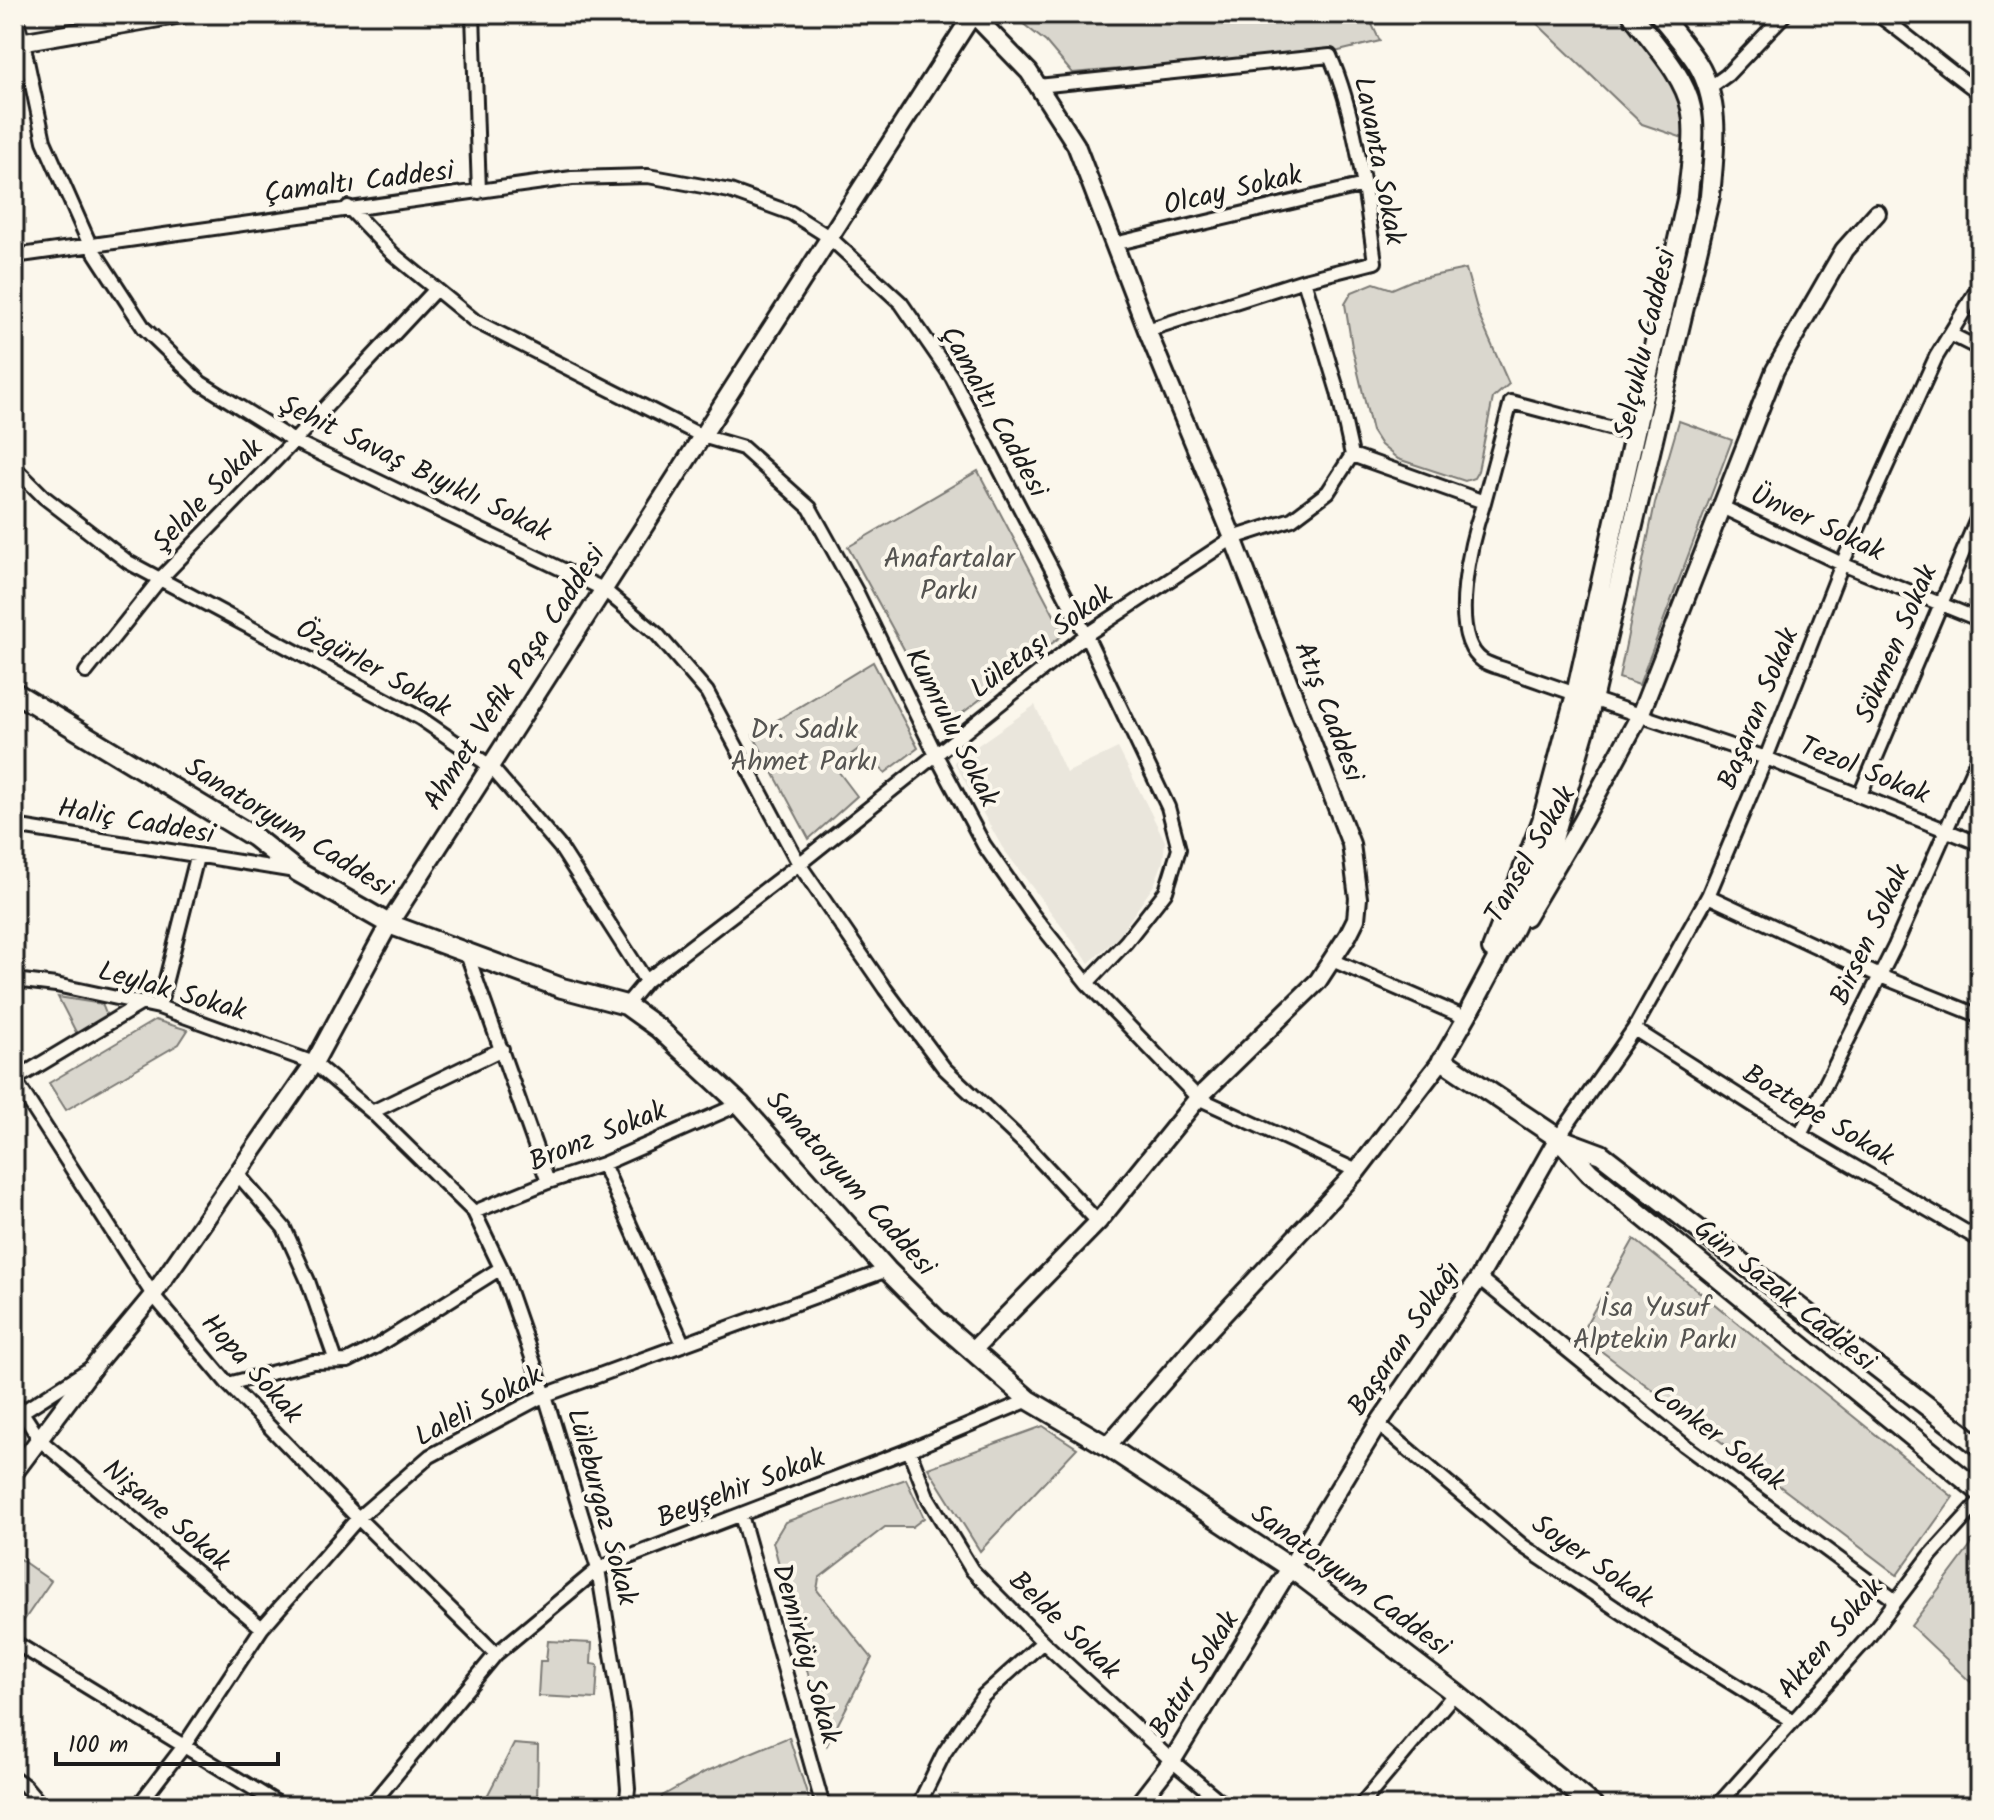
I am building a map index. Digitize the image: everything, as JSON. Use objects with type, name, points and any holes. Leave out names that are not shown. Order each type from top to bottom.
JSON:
[{"type":"main road","name":"Selçuklu Caddesi","points":[[1469,1013],[1514,927],[1551,846],[1635,435],[1685,211],[1692,110],[1686,92],[1632,14]]},
{"type":"main road","name":"Selçuklu Caddesi","points":[[1584,696],[1710,196],[1715,112],[1709,88],[1697,63],[1659,14]]},
{"type":"main road","name":"Sanatoryum Caddesi","points":[[14,692],[254,837],[298,872],[389,924],[562,988],[626,1005],[658,1028],[740,1104],[887,1270],[1029,1400],[1107,1446],[1291,1568],[1455,1693],[1593,1806]]},
{"type":"main road","name":"Gün Sazak Caddesi","points":[[1442,1060],[1558,1138],[1601,1154],[1980,1447]]},
{"type":"main road","name":"Gün Sazak Caddesi","points":[[1558,1138],[1590,1173],[1980,1492]]},
{"type":"street","name":"Şehit Savaş Bıyıklı Sokak","points":[[15,14],[44,141],[90,245],[144,328],[201,383],[294,441],[603,589],[657,634],[707,692],[799,864],[944,1068],[1026,1145],[1098,1222]]},
{"type":"street","points":[[19,42],[118,19],[182,14]]},
{"type":"street","points":[[473,14],[479,192]]},
{"type":"street","name":"Atış Caddesi","points":[[972,1351],[1098,1222],[1198,1098],[1318,981],[1356,919],[1358,898],[1351,844],[1076,145],[1029,72],[973,14]]},
{"type":"street","name":"Ahmet Vefik Paşa Caddesi","points":[[14,1473],[95,1365],[153,1295],[314,1063],[389,924],[973,14]]},
{"type":"street","points":[[1709,88],[1727,75],[1785,14]]},
{"type":"street","points":[[1877,14],[1980,93]]},
{"type":"street","name":"Lavanta Sokak","points":[[1038,86],[1330,56],[1339,75],[1364,185],[1375,262],[1304,280]]},
{"type":"street","name":"Çamaltı Caddesi","points":[[14,256],[572,178],[648,176],[730,191],[791,213],[829,237],[901,303],[952,377],[1086,635],[1168,807],[1179,849],[1166,891],[1126,942],[1087,983]]},
{"type":"street","name":"Olcay Sokak","points":[[1114,244],[1364,185]]},
{"type":"street","name":"Kumrulu Sokak","points":[[348,207],[393,254],[475,321],[702,436],[743,448],[810,508],[856,591],[984,845],[1032,914],[1087,983],[1198,1098],[1357,1171]]},
{"type":"street","name":"Tansel Sokak","points":[[1107,1446],[1205,1334],[1357,1171],[1442,1060],[1582,822],[1640,715],[1775,370],[1844,250],[1877,213]]},
{"type":"street","points":[[1147,330],[1304,280],[1338,392],[1352,455],[1328,492],[1292,519],[1233,538]]},
{"type":"street","name":"Başaran Sokak","points":[[1558,1138],[1634,1029],[1708,896],[1842,564],[1936,357],[1980,285]]},
{"type":"street","name":"Şelale Sokak","points":[[86,672],[160,579],[436,289]]},
{"type":"street","points":[[1950,334],[1980,349]]},
{"type":"street","points":[[1352,455],[1484,502],[1511,402],[1635,435]]},
{"type":"street","name":"Özgürler Sokak","points":[[14,467],[44,497],[128,562],[420,718],[490,766],[560,847],[646,981]]},
{"type":"street","name":"Tezol Sokak","points":[[1484,502],[1464,595],[1466,630],[1471,650],[1485,662],[1766,758],[1980,844]]},
{"type":"street","name":"Ünver Sokak","points":[[1722,507],[1842,564],[1980,620]]},
{"type":"street","name":"Sökmen Sokak","points":[[1860,795],[1980,512]]},
{"type":"street","name":"Lületaşı Sokak","points":[[626,1005],[646,981],[799,864],[1086,635],[1233,538]]},
{"type":"street","name":"Birsen Sokak","points":[[1800,1135],[1880,976],[1980,753]]},
{"type":"street","name":"Haliç Caddesi","points":[[14,826],[298,872]]},
{"type":"street","points":[[159,1007],[197,857]]},
{"type":"street","points":[[1708,896],[1880,976],[1980,1016]]},
{"type":"street","points":[[467,954],[548,1182]]},
{"type":"street","points":[[1332,960],[1469,1013]]},
{"type":"street","name":"Leylak Sokak","points":[[14,980],[56,985],[159,1007],[314,1063]]},
{"type":"street","points":[[14,1080],[142,1003]]},
{"type":"street","name":"Boztepe Sokak","points":[[1634,1029],[1800,1135],[1980,1240]]},
{"type":"street","points":[[372,1112],[502,1049]]},
{"type":"street","name":"Lüleburgaz Sokak","points":[[314,1063],[372,1112],[474,1212],[501,1268],[545,1395],[598,1569],[622,1715],[628,1789],[626,1806]]},
{"type":"street","name":"Hopa Sokak","points":[[14,1080],[153,1295],[228,1384],[496,1654]]},
{"type":"street","name":"Bronz Sokak","points":[[474,1212],[603,1164],[740,1104]]},
{"type":"street","name":"Başaran Sokağı","points":[[1291,1568],[1378,1424],[1479,1278],[1558,1138]]},
{"type":"street","points":[[603,1164],[683,1344]]},
{"type":"street","points":[[236,1172],[284,1228],[308,1281],[336,1361]]},
{"type":"street","points":[[228,1384],[313,1362],[348,1361],[501,1268]]},
{"type":"street","name":"Laleli Sokak","points":[[138,1806],[184,1746],[262,1628],[358,1518],[430,1456],[545,1395],[887,1270]]},
{"type":"street","name":"Conker Sokak","points":[[1479,1278],[1684,1445],[1896,1601]]},
{"type":"street","name":"Ahmet Vefik Paşa Caddesi","points":[[18,1415],[95,1365]]},
{"type":"street","name":"Nişane Sokak","points":[[14,1400],[18,1415],[40,1440],[262,1628]]},
{"type":"street","name":"Beyşehir Sokak","points":[[370,1806],[496,1654],[598,1569],[909,1450],[1029,1400]]},
{"type":"street","name":"Soyer Sokak","points":[[1378,1424],[1523,1546],[1663,1640],[1793,1721]]},
{"type":"street","name":"Belde Sokak","points":[[909,1450],[927,1496],[972,1570],[1043,1642],[1172,1761],[1226,1806]]},
{"type":"street","name":"Akten Sokak","points":[[1717,1806],[1867,1639],[1931,1555],[1980,1501]]},
{"type":"street","name":"Demirköy Sokak","points":[[741,1515],[823,1806]]},
{"type":"street","name":"Batur Sokak","points":[[1137,1806],[1172,1761],[1291,1568]]},
{"type":"street","points":[[14,1642],[282,1806]]},
{"type":"street","points":[[918,1806],[944,1753],[983,1696],[1043,1642]]},
{"type":"street","points":[[1360,1806],[1455,1693]]},
{"type":"street","points":[[14,1778],[42,1806]]},
{"type":"shaded area","points":[[1035,705],[1066,773],[1118,748],[1165,841],[1163,862],[1154,885],[1118,937],[1089,963],[1002,847],[954,762]]},
{"type":"green space","points":[[1011,14],[1367,14],[1380,41],[1339,51],[1072,73],[1046,42]]},
{"type":"green space","points":[[1527,14],[1631,14],[1675,74],[1689,140],[1642,124]]},
{"type":"green space","points":[[1466,269],[1479,316],[1509,384],[1493,398],[1478,471],[1474,478],[1465,481],[1398,459],[1381,445],[1372,431],[1345,304],[1352,292],[1374,283],[1392,289],[1413,280]]},
{"type":"green space","points":[[1679,421],[1732,440],[1639,685],[1619,678],[1655,503]]},
{"type":"green space","name":"Anafartalar Parkı","points":[[978,471],[1064,634],[946,726],[848,547]]},
{"type":"green space","name":"Dr. Sadık Ahmet Parkı","points":[[873,662],[918,748],[885,773],[861,747],[835,767],[857,796],[809,839],[753,735]]},
{"type":"green space","points":[[58,997],[102,1004],[108,1019],[79,1038]]},
{"type":"green space","points":[[155,1020],[188,1030],[179,1044],[66,1110],[49,1083]]},
{"type":"green space","name":"İsa Yusuf Alptekin Parkı","points":[[1634,1239],[1953,1497],[1897,1575],[1580,1335]]},
{"type":"green space","points":[[1043,1426],[1077,1448],[980,1551],[928,1468]]},
{"type":"green space","points":[[906,1479],[924,1518],[912,1527],[885,1527],[819,1578],[817,1590],[872,1658],[827,1745],[773,1542],[785,1522]]},
{"type":"green space","points":[[1980,1536],[1980,1691],[1911,1626]]},
{"type":"green space","points":[[14,1555],[51,1581],[18,1629],[14,1627]]},
{"type":"green space","points":[[548,1641],[592,1643],[591,1664],[598,1665],[596,1699],[538,1696],[540,1661],[546,1661]]},
{"type":"green space","points":[[789,1737],[811,1806],[661,1806],[662,1796],[705,1772]]},
{"type":"green space","points":[[514,1744],[538,1746],[537,1806],[482,1806]]}]
